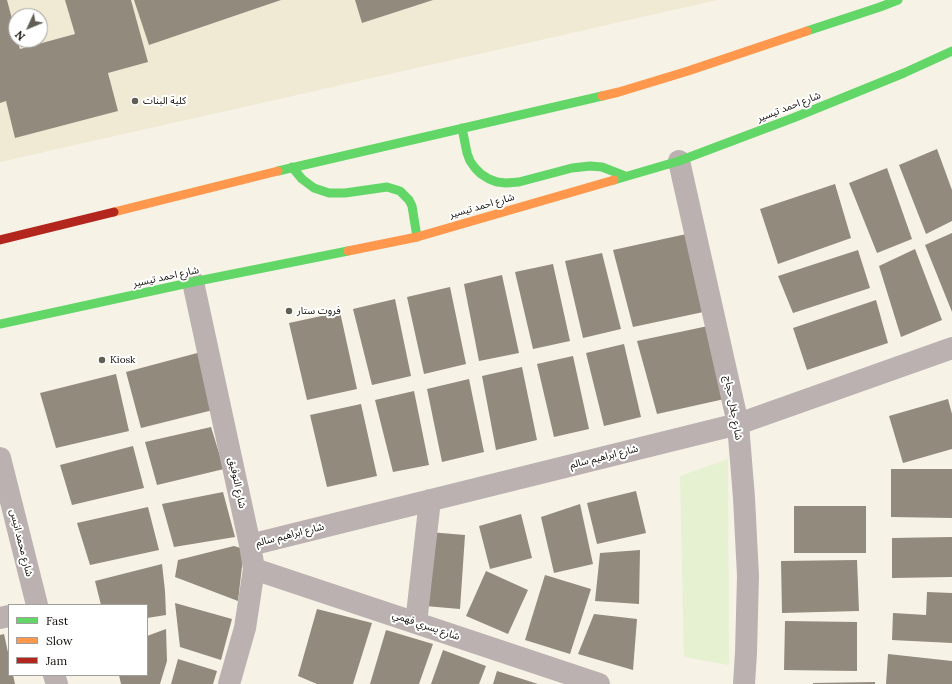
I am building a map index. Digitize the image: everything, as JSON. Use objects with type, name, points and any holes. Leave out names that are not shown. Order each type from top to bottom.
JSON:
[{"type":"main road","points":[[0,240],[292,167],[620,92],[880,8],[898,0]]},
{"type":"main road","name":"شارع احمد تيسير","points":[[0,324],[193,282],[417,236],[679,161],[793,118],[904,73],[952,51]]},
{"type":"main road","points":[[462,128],[470,161],[481,174],[497,182],[519,182],[585,166],[602,167],[625,176]]},
{"type":"main road","points":[[292,167],[302,179],[314,188],[329,193],[345,193],[387,187],[400,191],[409,200],[412,206],[417,236]]},
{"type":"street","name":"شارع جلال حجاج","points":[[679,161],[738,424],[748,576],[744,684]]},
{"type":"street","name":"شارع التوفيق","points":[[193,282],[254,569],[245,628],[229,684]]},
{"type":"street","name":"شارع ابراهيم سالم","points":[[250,545],[738,424],[952,348]]},
{"type":"street","name":"شارع محمد انيس","points":[[0,458],[37,604]]},
{"type":"street","points":[[416,622],[430,500]]},
{"type":"street","name":"شارع يسري فهمي","points":[[254,569],[598,684]]},
{"type":"shaded area","name":"كلية البنات","points":[[0,0],[718,0],[0,162]]},
{"type":"green space","points":[[728,459],[729,665],[684,657],[680,476]]},
{"type":"building","points":[[0,0],[7,0],[9,8],[8,48],[20,49],[48,48],[48,41],[75,34],[65,0],[131,0],[148,62],[108,73],[118,111],[15,138],[6,101],[0,103]]},
{"type":"building","points":[[134,0],[281,0],[149,45]]},
{"type":"building","points":[[355,0],[433,0],[362,23]]},
{"type":"building","points":[[937,149],[952,190],[952,221],[926,234],[899,165]]},
{"type":"building","points":[[887,168],[912,239],[877,253],[849,183]]},
{"type":"building","points":[[835,184],[851,238],[778,264],[760,209]]},
{"type":"building","points":[[691,233],[708,311],[633,327],[613,250]]},
{"type":"building","points":[[952,233],[952,312],[925,245]]},
{"type":"building","points":[[915,249],[942,320],[901,337],[879,266]]},
{"type":"building","points":[[858,250],[870,288],[793,313],[778,276]]},
{"type":"building","points":[[602,253],[621,329],[583,338],[565,261]]},
{"type":"building","points":[[553,264],[570,341],[533,349],[515,272]]},
{"type":"building","points":[[502,275],[519,353],[479,361],[464,284]]},
{"type":"building","points":[[450,287],[466,364],[424,374],[407,297]]},
{"type":"building","points":[[395,299],[411,376],[372,385],[353,309]]},
{"type":"building","points":[[876,300],[888,343],[807,370],[793,328]]},
{"type":"building","points":[[340,312],[357,389],[307,400],[289,323]]},
{"type":"building","points":[[708,326],[729,398],[657,414],[637,341]]},
{"type":"building","points":[[624,344],[641,417],[604,426],[586,353]]},
{"type":"building","points":[[201,352],[217,409],[141,428],[126,372]]},
{"type":"building","points":[[573,356],[589,429],[554,437],[537,364]]},
{"type":"building","points":[[522,367],[537,440],[496,450],[482,376]]},
{"type":"building","points":[[116,374],[129,431],[56,448],[40,393]]},
{"type":"building","points":[[469,379],[484,452],[442,462],[427,389]]},
{"type":"building","points":[[414,391],[429,465],[393,472],[375,400]]},
{"type":"building","points":[[948,399],[952,414],[952,449],[903,463],[889,416]]},
{"type":"building","points":[[361,404],[377,476],[327,487],[310,415]]},
{"type":"building","points":[[211,427],[224,469],[157,485],[145,442]]},
{"type":"building","points":[[133,446],[144,488],[72,505],[60,465]]},
{"type":"building","points":[[891,469],[952,469],[952,518],[891,517]]},
{"type":"building","points":[[636,491],[646,533],[597,544],[587,503]]},
{"type":"building","points":[[223,492],[235,537],[174,547],[162,504]]},
{"type":"building","points":[[580,504],[593,564],[554,573],[541,517]]},
{"type":"building","points":[[794,506],[866,506],[866,553],[794,553]]},
{"type":"building","points":[[148,507],[159,550],[90,565],[77,523]]},
{"type":"building","points":[[521,514],[532,558],[490,569],[479,526]]},
{"type":"building","points":[[429,532],[465,535],[460,609],[425,606]]},
{"type":"building","points":[[952,537],[952,577],[892,578],[892,538]]},
{"type":"building","points":[[234,546],[244,549],[238,601],[175,577],[178,560]]},
{"type":"building","points":[[640,550],[639,604],[595,601],[600,553]]},
{"type":"building","points":[[857,560],[859,611],[782,613],[781,561]]},
{"type":"building","points":[[162,564],[166,615],[148,618],[148,604],[101,604],[95,581]]},
{"type":"building","points":[[486,571],[528,590],[508,634],[466,616]]},
{"type":"building","points":[[545,575],[591,589],[570,654],[525,640]]},
{"type":"building","points":[[927,592],[952,593],[952,643],[892,640],[893,613],[926,615]]},
{"type":"building","points":[[175,603],[232,619],[221,660],[180,647]]},
{"type":"building","points":[[317,609],[372,623],[353,684],[317,684],[298,676]]},
{"type":"building","points":[[594,614],[637,619],[633,670],[578,654]]},
{"type":"building","points":[[785,621],[857,622],[857,671],[784,670]]},
{"type":"building","points":[[166,629],[167,661],[160,684],[121,684],[119,676],[148,676],[148,636]]},
{"type":"building","points":[[386,630],[433,644],[419,684],[370,684]]},
{"type":"building","points":[[4,634],[8,652],[8,676],[13,676],[15,684],[0,684],[0,635]]},
{"type":"building","points":[[443,650],[486,666],[479,684],[431,684]]},
{"type":"building","points":[[888,654],[952,661],[952,684],[886,684]]},
{"type":"building","points":[[178,659],[217,671],[213,684],[171,684]]},
{"type":"building","points":[[497,671],[538,684],[493,684]]},
{"type":"building","points":[[875,682],[875,684],[813,684],[813,683]]},
{"type":"traffic: fast","points":[[807,31],[898,0]]},
{"type":"traffic: fast","points":[[614,180],[679,161],[793,118],[904,73],[952,51]]},
{"type":"traffic: fast","points":[[278,171],[602,96]]},
{"type":"traffic: fast","points":[[462,128],[470,161],[481,174],[497,182],[519,182],[572,168],[590,166],[602,167],[625,176]]},
{"type":"traffic: fast","points":[[292,167],[302,179],[314,188],[329,193],[345,193],[387,187],[400,191],[409,200],[412,206],[417,237]]},
{"type":"traffic: fast","points":[[0,324],[193,282],[348,251]]},
{"type":"traffic: slow","points":[[602,96],[688,71],[807,31]]},
{"type":"traffic: slow","points":[[114,212],[278,171]]},
{"type":"traffic: slow","points":[[348,251],[417,237],[614,180]]},
{"type":"traffic: jam","points":[[0,240],[114,212]]},
{"type":"place","name":"كلية البنات","points":[[135,101]]},
{"type":"place","name":"فروت ستار","points":[[289,311]]},
{"type":"place","name":"Kiosk","points":[[102,360]]}]
